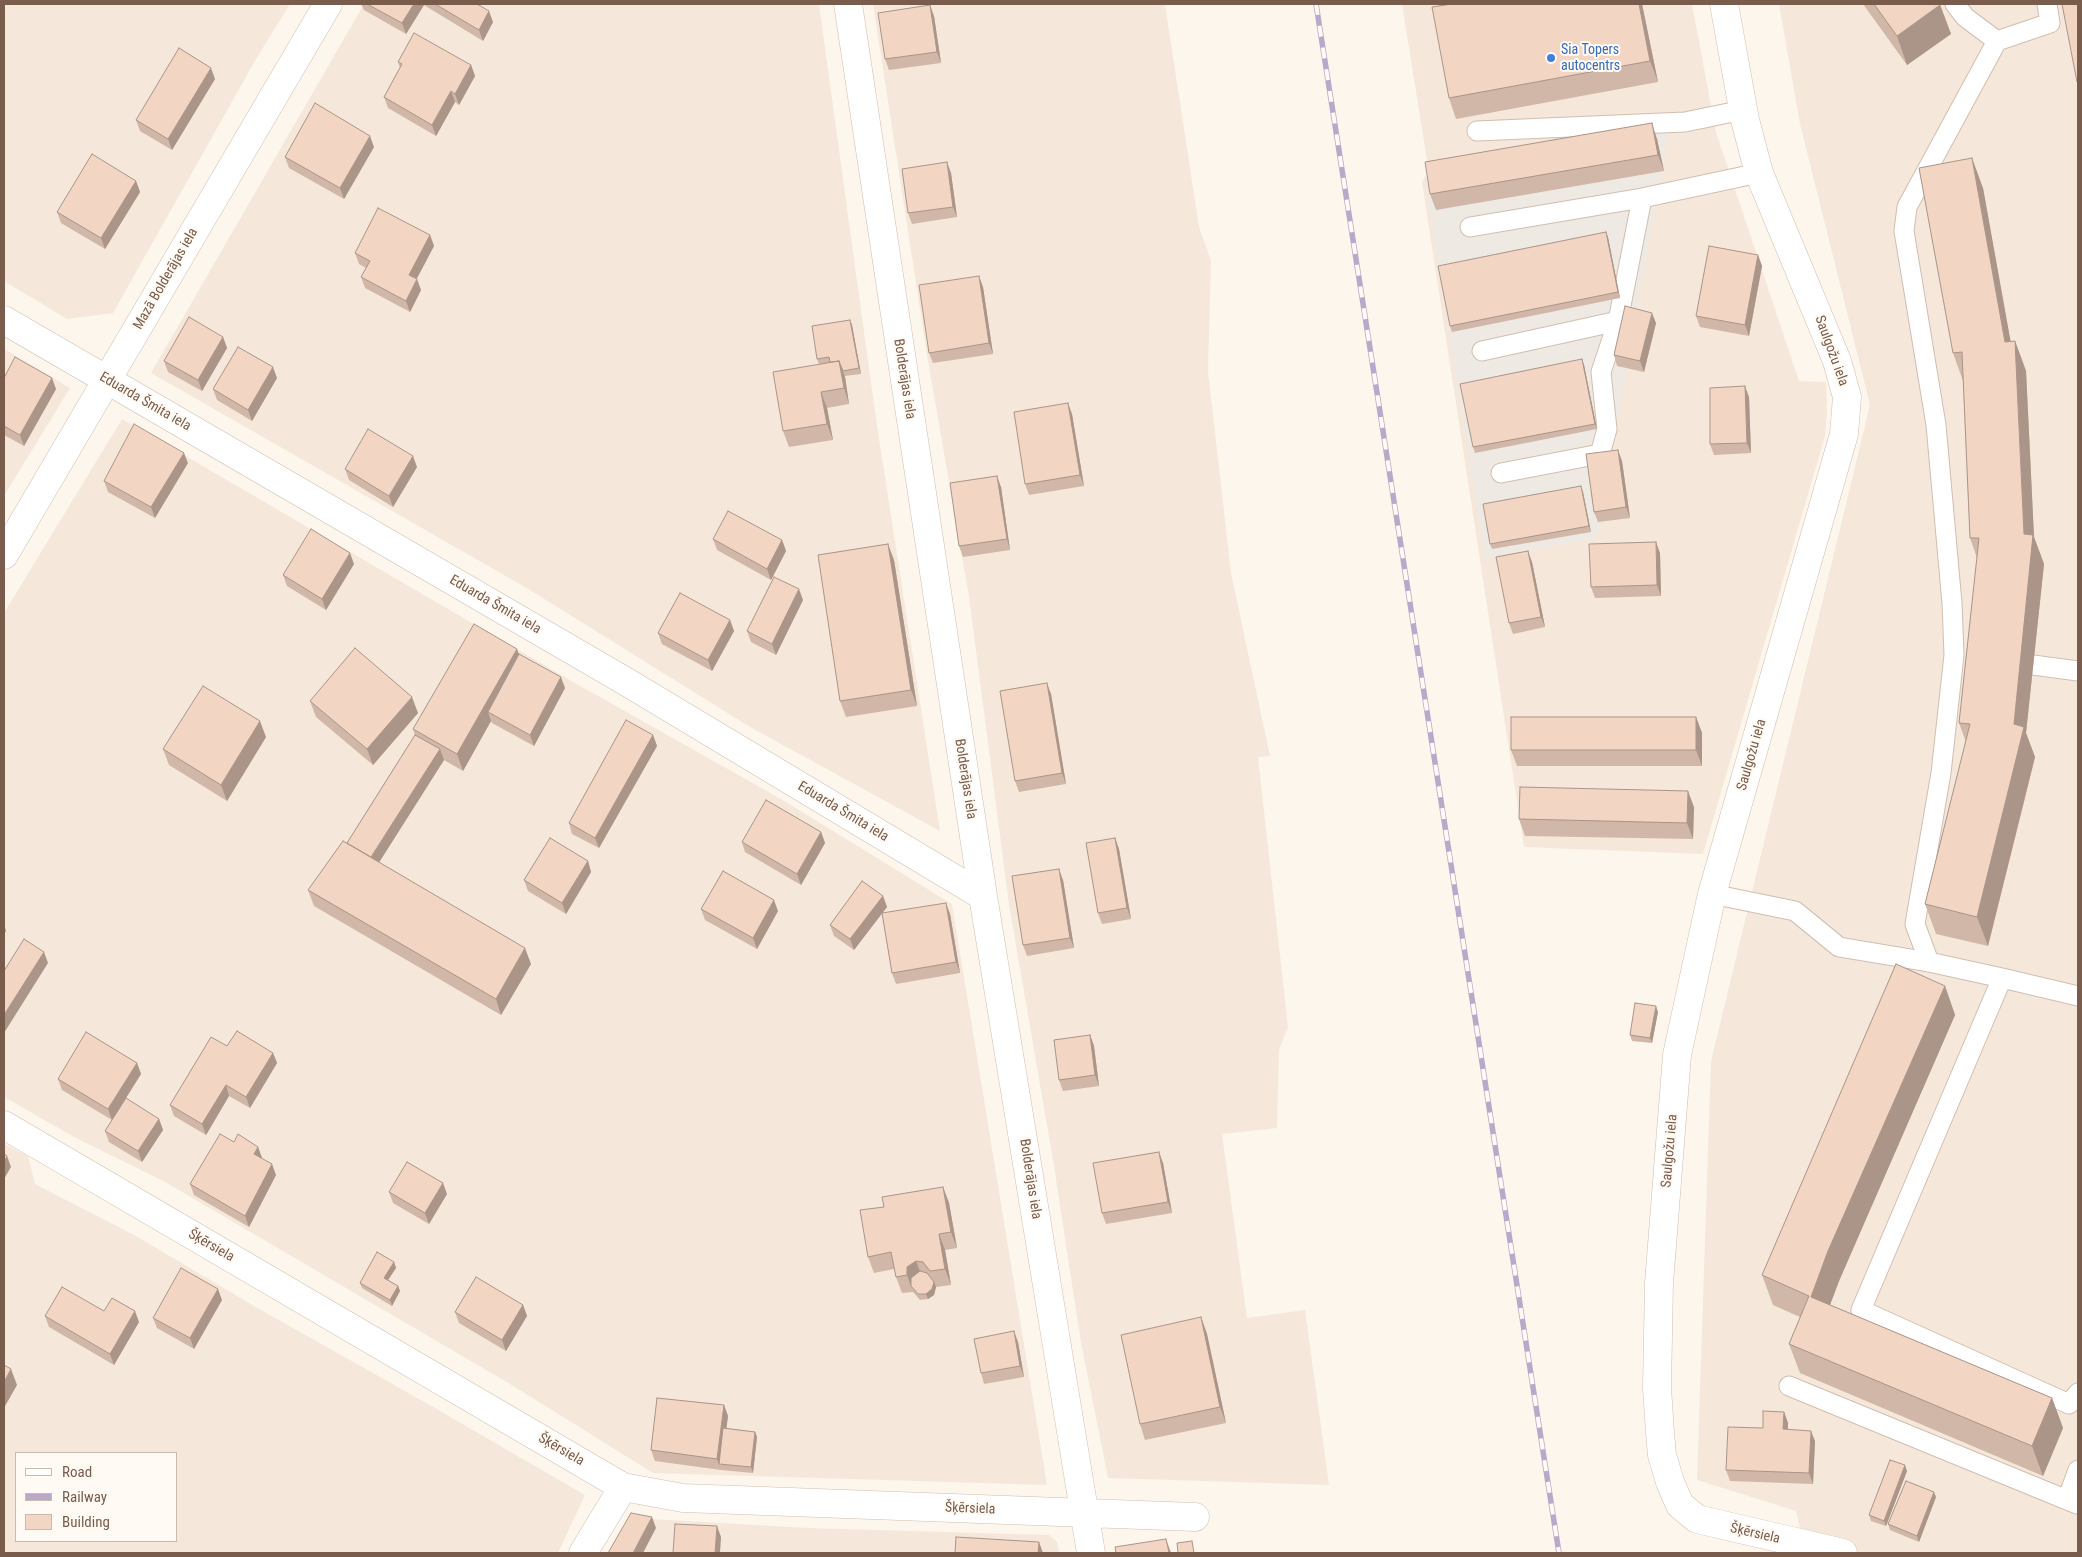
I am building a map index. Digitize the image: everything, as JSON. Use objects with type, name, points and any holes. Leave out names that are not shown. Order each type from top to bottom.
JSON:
[{"type":"street","name":"Mazā Bolderājas iela","points":[[4,555],[328,4]]},
{"type":"street","name":"Bolderājas iela","points":[[848,4],[983,896],[1091,1553]]},
{"type":"street","name":"Saulgožu iela","points":[[1698,1519],[1680,1505],[1670,1482],[1662,1455],[1657,1388],[1659,1293],[1677,1055],[1712,894],[1844,434],[1847,397],[1837,361],[1759,173],[1743,110],[1724,4]]},
{"type":"street","name":"Eduarda Šmita iela","points":[[4,320],[625,681],[983,896]]},
{"type":"street","name":"Šķērsiela","points":[[4,1124],[624,1487],[683,1498],[1195,1517]]},
{"type":"street","points":[[583,1553],[624,1487]]},
{"type":"street","name":"Šķērsiela","points":[[1698,1519],[1837,1553]]},
{"type":"lane","points":[[1955,4],[1965,17],[1997,41]]},
{"type":"lane","points":[[1929,962],[1915,924],[1962,656],[1952,603],[1936,425],[1904,232],[1906,207],[1997,41],[2050,23],[2046,4]]},
{"type":"lane","points":[[1477,131],[1685,122],[1743,110]]},
{"type":"lane","points":[[1470,227],[1642,198],[1759,173]]},
{"type":"lane","points":[[1501,473],[1600,454],[1607,429],[1601,372],[1618,321],[1642,198]]},
{"type":"lane","points":[[1482,350],[1618,321]]},
{"type":"lane","points":[[2033,665],[2078,671]]},
{"type":"lane","points":[[1712,894],[1795,911],[1839,947],[1929,962],[2078,996]]},
{"type":"lane","points":[[2002,978],[1860,1310],[2075,1402]]},
{"type":"lane","points":[[1789,1386],[2072,1502],[2078,1470]]},
{"type":"shaded area","points":[[4,4],[290,4],[256,59],[113,313],[67,319],[4,281]]},
{"type":"shaded area","points":[[364,4],[819,4],[876,419],[940,831],[750,727],[525,587],[151,373]]},
{"type":"shaded area","points":[[873,4],[1165,4],[1199,227],[1211,261],[1208,371],[1231,573],[1270,756],[1258,757],[1288,1027],[1279,1050],[1277,1128],[1222,1134],[1247,1318],[1305,1310],[1329,1485],[1108,1478],[1081,1343],[1053,1160],[1009,905],[969,597],[928,361]]},
{"type":"shaded area","points":[[1402,4],[1692,4],[1716,132],[1799,381],[1826,382],[1827,411],[1825,436],[1703,854],[1524,847],[1422,182],[1429,173]]},
{"type":"shaded area","points":[[1779,4],[2078,4],[2078,1553],[1805,1553],[1796,1511],[1697,1480],[1711,1061],[1870,405],[1800,124]]},
{"type":"shaded area","points":[[1669,128],[1597,538],[1485,558],[1424,177]]},
{"type":"shaded area","points":[[4,349],[70,388],[4,496]]},
{"type":"shaded area","points":[[122,419],[575,683],[781,799],[952,904],[1047,1485],[653,1473],[510,1384],[165,1182],[74,1137],[4,1097],[4,613]]},
{"type":"shaded area","points":[[4,1144],[28,1156],[35,1184],[136,1236],[254,1306],[585,1495],[558,1553],[4,1553]]},
{"type":"shaded area","points":[[634,1518],[808,1528],[1049,1535],[1057,1542],[1059,1553],[611,1553]]},
{"type":"building","points":[[367,4],[414,4],[402,23]]},
{"type":"building","points":[[435,4],[477,4],[489,11],[479,30]]},
{"type":"building","points":[[1452,4],[1639,4],[1650,61],[1449,98],[1432,7]]},
{"type":"building","points":[[1874,4],[1940,4],[1940,5],[1897,36]]},
{"type":"building","points":[[2062,4],[2078,4],[2078,82],[2077,82]]},
{"type":"building","points":[[930,5],[937,52],[885,59],[878,13]]},
{"type":"building","points":[[414,33],[471,65],[455,94],[451,91],[432,125],[384,97],[402,64],[398,62]]},
{"type":"building","points":[[179,48],[211,68],[168,139],[136,120]]},
{"type":"building","points":[[315,103],[370,136],[340,188],[285,157]]},
{"type":"building","points":[[1652,123],[1658,155],[1430,194],[1425,162]]},
{"type":"building","points":[[92,154],[136,181],[101,238],[57,212]]},
{"type":"building","points":[[1972,158],[2005,342],[2015,341],[2024,534],[2033,535],[2014,724],[2024,727],[1977,917],[1925,904],[1970,724],[1959,723],[1979,538],[1970,538],[1962,352],[1953,353],[1919,168]]},
{"type":"building","points":[[947,162],[953,207],[908,213],[902,169]]},
{"type":"building","points":[[378,208],[430,235],[409,275],[417,279],[406,301],[361,277],[370,261],[355,253]]},
{"type":"building","points":[[1606,232],[1618,292],[1450,326],[1438,266]]},
{"type":"building","points":[[1709,246],[1758,255],[1745,325],[1696,316]]},
{"type":"building","points":[[979,276],[989,343],[929,353],[919,285]]},
{"type":"building","points":[[1625,306],[1652,313],[1640,361],[1614,355]]},
{"type":"building","points":[[189,317],[223,337],[198,380],[164,361]]},
{"type":"building","points":[[850,320],[859,368],[843,371],[839,361],[830,362],[829,357],[817,359],[812,326]]},
{"type":"building","points":[[238,347],[273,367],[248,410],[213,389]]},
{"type":"building","points":[[15,357],[52,378],[20,435],[4,426],[4,378]]},
{"type":"building","points":[[1582,359],[1595,424],[1473,447],[1460,384]]},
{"type":"building","points":[[839,361],[844,388],[821,392],[827,424],[783,431],[773,372]]},
{"type":"building","points":[[1745,386],[1747,443],[1710,444],[1710,388]]},
{"type":"building","points":[[1068,403],[1080,475],[1025,484],[1014,412]]},
{"type":"building","points":[[134,424],[184,453],[151,507],[104,481]]},
{"type":"building","points":[[368,429],[413,456],[389,496],[345,469]]},
{"type":"building","points":[[1618,450],[1626,507],[1594,512],[1586,454]]},
{"type":"building","points":[[997,476],[1007,539],[959,546],[950,483]]},
{"type":"building","points":[[1581,486],[1589,526],[1490,544],[1483,504]]},
{"type":"building","points":[[728,511],[782,540],[767,569],[713,539]]},
{"type":"building","points":[[311,529],[350,553],[322,599],[283,575]]},
{"type":"building","points":[[1656,542],[1657,585],[1591,587],[1589,544]]},
{"type":"building","points":[[888,544],[911,690],[840,701],[818,555]]},
{"type":"building","points":[[1528,551],[1541,617],[1509,623],[1496,557]]},
{"type":"building","points":[[774,577],[799,589],[772,644],[747,631]]},
{"type":"building","points":[[680,593],[730,620],[708,660],[658,633]]},
{"type":"building","points":[[474,624],[517,649],[457,754],[413,729]]},
{"type":"building","points":[[355,648],[412,697],[367,749],[310,701]]},
{"type":"building","points":[[519,654],[561,677],[530,735],[488,712]]},
{"type":"building","points":[[1047,683],[1062,773],[1015,781],[1000,691]]},
{"type":"building","points":[[203,686],[260,721],[221,785],[163,749]]},
{"type":"building","points":[[1511,717],[1696,717],[1696,750],[1511,750]]},
{"type":"building","points":[[626,720],[653,735],[595,838],[569,823]]},
{"type":"building","points":[[415,735],[440,749],[371,857],[347,843]]},
{"type":"building","points":[[1520,787],[1688,791],[1687,823],[1519,819]]},
{"type":"building","points":[[766,800],[821,832],[797,874],[742,842]]},
{"type":"building","points":[[550,838],[588,861],[562,903],[524,880]]},
{"type":"building","points":[[1115,838],[1127,908],[1098,913],[1086,843]]},
{"type":"building","points":[[343,841],[525,948],[496,999],[308,890]]},
{"type":"building","points":[[1059,869],[1070,938],[1023,945],[1012,876]]},
{"type":"building","points":[[723,871],[774,900],[753,938],[701,909]]},
{"type":"building","points":[[862,881],[883,896],[850,939],[830,925]]},
{"type":"building","points":[[946,903],[956,962],[892,973],[882,913]]},
{"type":"building","points":[[24,939],[44,952],[4,1015],[4,971]]},
{"type":"building","points":[[1896,964],[1945,986],[1828,1251],[1811,1297],[2052,1398],[2032,1446],[1789,1344],[1809,1296],[1762,1275]]},
{"type":"building","points":[[1635,1003],[1656,1006],[1650,1038],[1630,1035]]},
{"type":"building","points":[[237,1031],[273,1053],[246,1097],[226,1085],[202,1124],[170,1105],[211,1037],[227,1046]]},
{"type":"building","points":[[86,1032],[137,1063],[108,1109],[58,1079]]},
{"type":"building","points":[[1090,1035],[1095,1075],[1059,1080],[1054,1040]]},
{"type":"building","points":[[126,1098],[159,1119],[138,1151],[105,1131]]},
{"type":"building","points":[[220,1134],[234,1142],[238,1134],[258,1147],[254,1154],[272,1164],[245,1216],[190,1184]]},
{"type":"building","points":[[1159,1152],[1168,1202],[1102,1213],[1093,1163]]},
{"type":"building","points":[[407,1162],[443,1183],[425,1213],[389,1192]]},
{"type":"building","points":[[943,1187],[951,1232],[939,1234],[945,1269],[930,1271],[923,1262],[916,1261],[907,1267],[907,1275],[896,1277],[891,1252],[868,1257],[860,1210],[884,1207],[882,1197]]},
{"type":"building","points":[[377,1252],[394,1262],[384,1278],[398,1286],[390,1300],[360,1283]]},
{"type":"building","points":[[181,1268],[218,1289],[190,1338],[153,1318]]},
{"type":"building","points":[[920,1271],[927,1273],[934,1282],[932,1289],[926,1294],[918,1294],[911,1286],[911,1278]]},
{"type":"building","points":[[476,1277],[523,1305],[502,1340],[455,1312]]},
{"type":"building","points":[[62,1287],[104,1311],[112,1298],[135,1311],[110,1354],[45,1316]]},
{"type":"building","points":[[1201,1317],[1220,1407],[1140,1424],[1121,1335]]},
{"type":"building","points":[[1014,1331],[1020,1366],[981,1373],[974,1339]]},
{"type":"building","points":[[4,1365],[11,1369],[4,1382]]},
{"type":"building","points":[[657,1398],[724,1405],[717,1459],[651,1450]]},
{"type":"building","points":[[1763,1411],[1784,1412],[1783,1429],[1811,1431],[1809,1473],[1726,1470],[1728,1427],[1763,1428]]},
{"type":"building","points":[[723,1428],[755,1432],[751,1467],[719,1464]]},
{"type":"building","points":[[1890,1460],[1905,1465],[1884,1521],[1869,1515]]},
{"type":"building","points":[[1906,1481],[1934,1492],[1917,1536],[1888,1524]]},
{"type":"building","points":[[631,1513],[652,1517],[633,1553],[608,1553]]},
{"type":"building","points":[[675,1524],[717,1526],[715,1553],[673,1553]]},
{"type":"building","points":[[956,1537],[1039,1542],[1038,1553],[955,1553]]},
{"type":"building","points":[[1166,1539],[1169,1553],[1116,1553],[1115,1547]]},
{"type":"building","points":[[1192,1541],[1194,1553],[1178,1553],[1177,1543]]},
{"type":"railway","points":[[1316,4],[1559,1553]]},
{"type":"place","name":"Sia Topers autocentrs","points":[[1551,58]]}]
